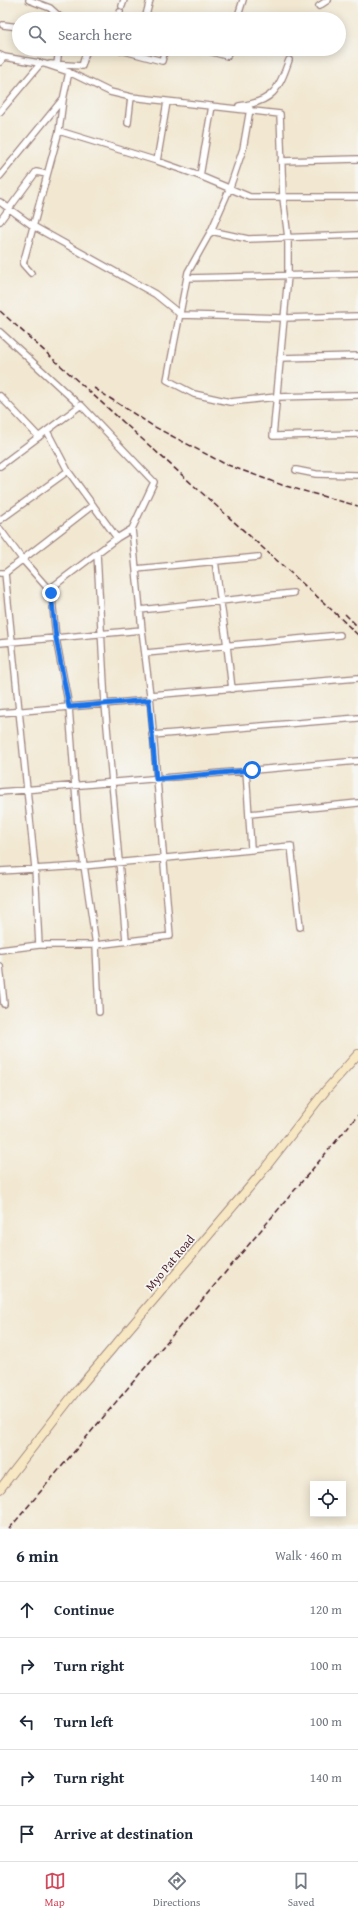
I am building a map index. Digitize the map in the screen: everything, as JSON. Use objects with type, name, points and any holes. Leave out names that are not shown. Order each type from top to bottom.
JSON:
[{"type":"main road","name":"Myo Pat Road","points":[[0,1489],[77,1390],[258,1177],[326,1090],[358,1054]]},
{"type":"street","points":[[29,0],[50,8],[54,12]]},
{"type":"street","points":[[147,12],[150,0]]},
{"type":"street","points":[[239,12],[243,0]]},
{"type":"street","points":[[319,6],[328,0]]},
{"type":"street","points":[[3,24],[12,26]]},
{"type":"street","points":[[57,64],[58,56]]},
{"type":"street","points":[[1,58],[43,64],[82,66],[85,56]]},
{"type":"street","points":[[149,56],[162,60],[163,56]]},
{"type":"street","points":[[236,109],[239,106],[264,100],[276,92],[290,60]]},
{"type":"street","points":[[43,64],[69,72],[110,92],[131,97],[236,109],[250,109],[280,114],[283,198],[288,238],[288,276],[273,436],[358,434]]},
{"type":"street","points":[[0,112],[43,64]]},
{"type":"street","points":[[31,273],[23,264],[59,131],[63,100],[69,72]]},
{"type":"street","points":[[128,123],[131,97]]},
{"type":"street","points":[[0,176],[63,100]]},
{"type":"street","points":[[157,161],[167,102]]},
{"type":"street","points":[[200,176],[212,106]]},
{"type":"street","points":[[250,109],[243,149],[229,190],[211,231],[188,272],[167,380],[194,394],[230,402],[276,397],[358,395]]},
{"type":"street","points":[[59,131],[157,161],[200,176],[229,190],[250,197],[358,197]]},
{"type":"street","points":[[281,161],[358,159]]},
{"type":"street","points":[[0,221],[10,210],[36,172],[47,174]]},
{"type":"street","points":[[0,202],[33,226],[155,294],[180,315],[283,318],[358,316]]},
{"type":"street","points":[[211,231],[248,239],[358,235]]},
{"type":"street","points":[[187,278],[358,274]]},
{"type":"street","points":[[0,332],[76,402]]},
{"type":"street","points":[[280,358],[358,356]]},
{"type":"street","points":[[0,396],[39,437]]},
{"type":"street","points":[[0,466],[81,405],[154,482],[132,529],[142,630],[146,654],[162,858],[170,936],[126,940],[96,945],[39,945],[0,950]]},
{"type":"street","points":[[47,431],[68,471],[117,538]]},
{"type":"street","points":[[296,470],[316,474],[358,475]]},
{"type":"street","points":[[0,520],[68,471]]},
{"type":"street","points":[[39,945],[35,868],[12,642],[2,573],[93,505]]},
{"type":"street","points":[[0,528],[22,559],[51,593]]},
{"type":"street","points":[[99,1012],[96,945],[83,866],[69,707],[56,638],[51,588],[117,538],[132,529]]},
{"type":"street","points":[[97,553],[100,634],[105,704],[126,940]]},
{"type":"street","points":[[136,569],[258,557]]},
{"type":"street","points":[[215,561],[228,646],[232,689]]},
{"type":"street","points":[[140,610],[293,593]]},
{"type":"street","points":[[0,643],[142,630]]},
{"type":"street","points":[[146,654],[340,635]]},
{"type":"street","points":[[0,712],[105,704],[149,697],[358,678]]},
{"type":"street","points":[[152,735],[358,718]]},
{"type":"street","points":[[0,792],[358,761]]},
{"type":"street","points":[[246,770],[251,848]]},
{"type":"street","points":[[250,814],[358,803]]},
{"type":"street","points":[[0,871],[83,866],[251,848],[291,846],[300,926]]},
{"type":"street","points":[[0,966],[4,1004]]},
{"type":"railway","points":[[0,311],[358,635]]},
{"type":"railway","points":[[94,388],[153,426],[225,464],[282,485],[358,506]]},
{"type":"railway","points":[[345,614],[358,627]]},
{"type":"railway","points":[[9,1529],[358,1115]]},
{"type":"route","points":[[51,593],[56,638],[69,707],[149,700],[156,779],[252,770]]}]
